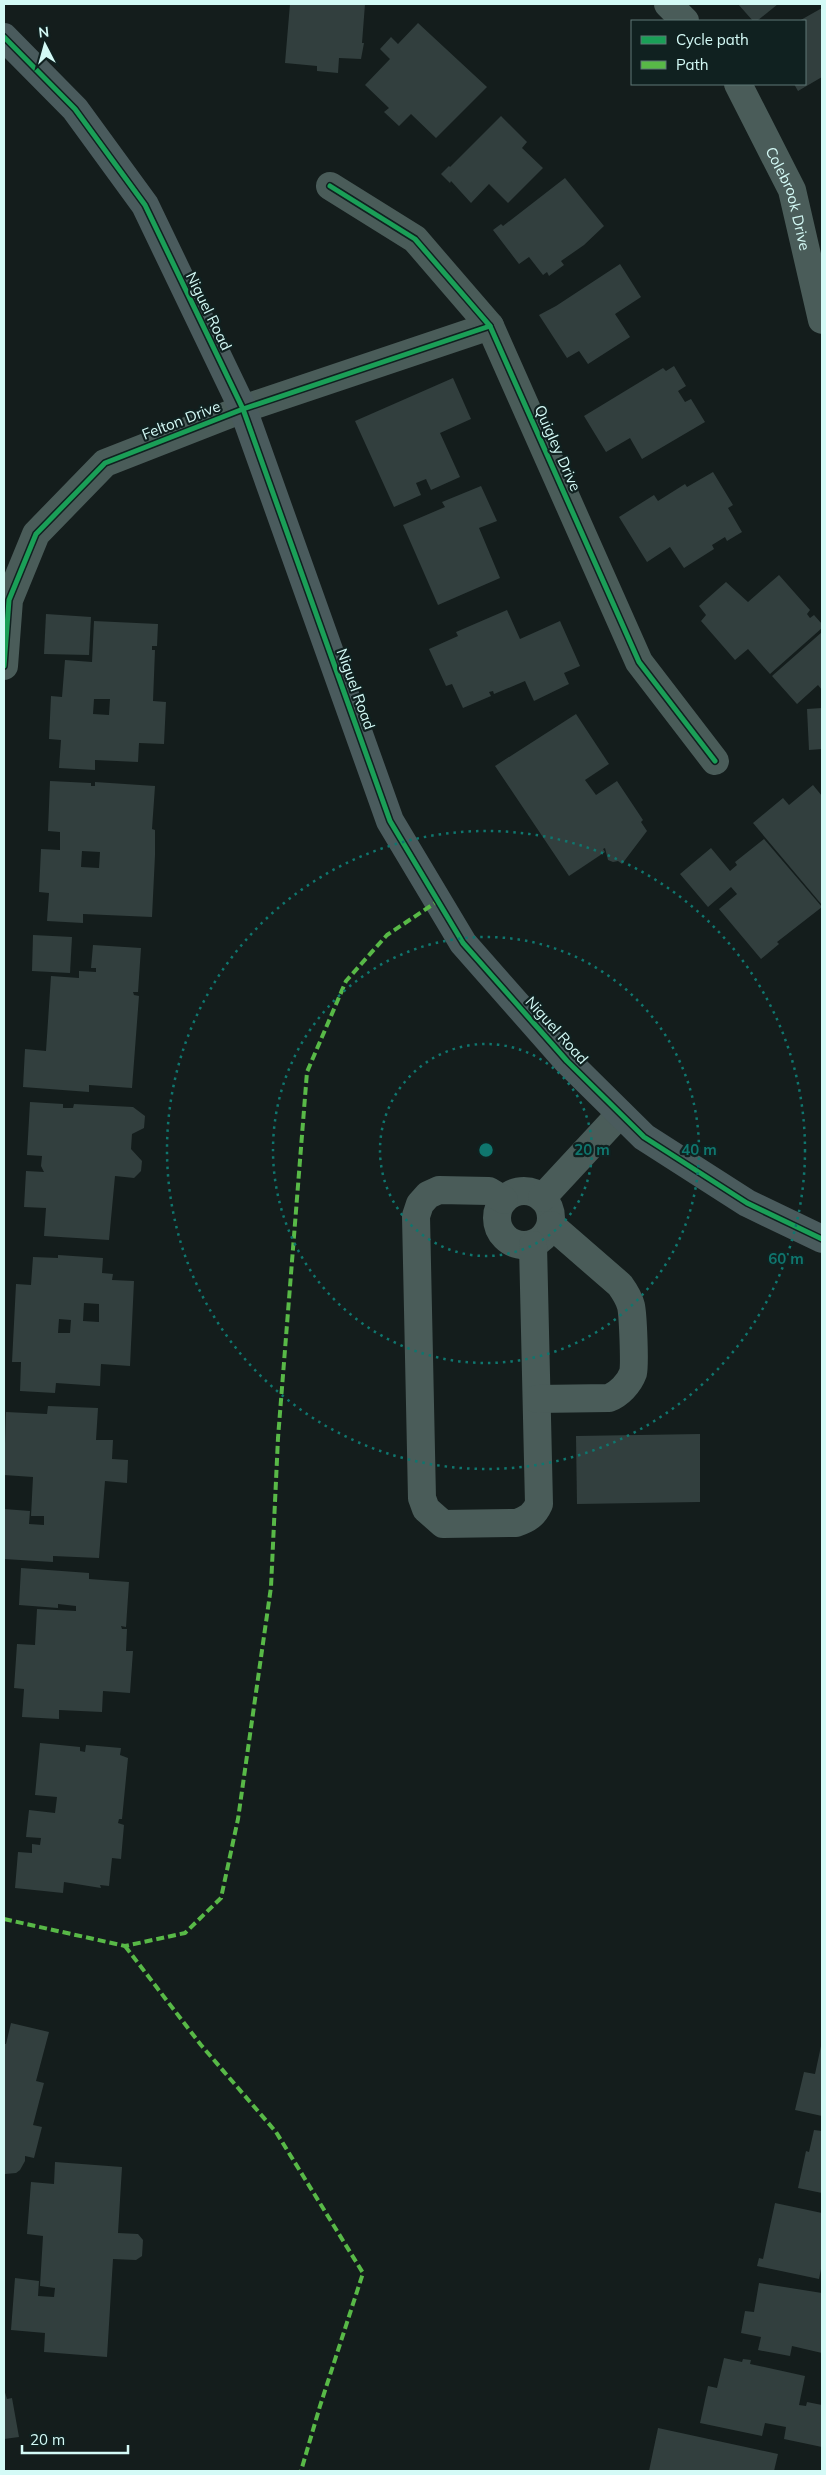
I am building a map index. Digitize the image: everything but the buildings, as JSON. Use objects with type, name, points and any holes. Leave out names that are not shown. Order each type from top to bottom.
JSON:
[{"type":"main road","name":"Niguel Road","points":[[4,37],[75,109],[144,205],[243,409],[390,821],[463,943],[567,1061],[644,1137],[747,1203],[822,1239]]},
{"type":"street","points":[[668,4],[684,20]]},
{"type":"street","name":"Colebrook Drive","points":[[739,85],[792,190],[822,320]]},
{"type":"street","name":"Quigley Drive","points":[[330,186],[415,239],[490,326],[639,662],[715,761]]},
{"type":"street","name":"Felton Drive","points":[[4,666],[9,600],[36,534],[105,463],[243,409],[490,326]]},
{"type":"street","points":[[542,1198],[620,1114]]},
{"type":"street","points":[[504,1200],[489,1190],[439,1190],[428,1195],[420,1204],[416,1216],[422,1498],[426,1510],[443,1524],[516,1523],[527,1520],[535,1513],[539,1504],[533,1245]]},
{"type":"street","points":[[519,1191],[528,1191],[542,1198],[549,1207],[551,1225],[547,1234],[533,1245],[524,1246],[507,1240],[497,1225],[496,1216],[504,1200],[519,1191]]},
{"type":"street","points":[[537,1399],[609,1398],[614,1396],[629,1382],[634,1371],[631,1307],[627,1295],[620,1286],[551,1225]]},
{"type":"marked path","points":[[4,1919],[125,1946],[185,1933],[221,1898],[238,1819],[271,1587],[278,1438],[307,1072],[346,981],[387,935],[438,901]]},
{"type":"marked path","points":[[125,1946],[201,2045],[276,2132],[363,2273],[301,2471]]},
{"type":"cycle path","points":[[4,37],[75,109],[145,205],[243,409],[390,821],[463,943],[567,1061],[644,1137],[747,1203],[822,1239]]},
{"type":"cycle path","points":[[330,186],[415,239],[490,326],[639,662],[715,761]]},
{"type":"cycle path","points":[[4,666],[9,600],[36,534],[105,463],[243,409],[490,326]]}]
